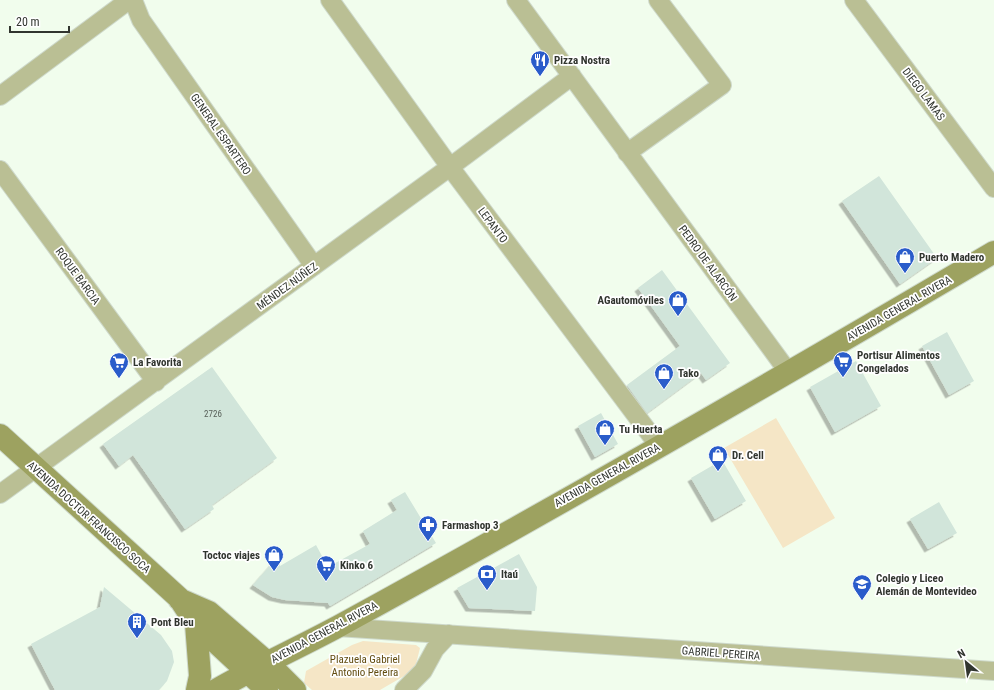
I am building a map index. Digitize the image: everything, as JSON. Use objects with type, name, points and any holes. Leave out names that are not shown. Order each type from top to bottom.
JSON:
[{"type":"main road","name":"AVENIDA GENERAL RIVERA","points":[[216,690],[247,672],[337,627],[789,373],[994,252]]},
{"type":"main road","name":"AVENIDA DOCTOR FRANCISCO SOCA","points":[[0,435],[179,598],[196,624],[267,690]]},
{"type":"main road","name":"AVENIDA DOCTOR FRANCISCO SOCA","points":[[179,598],[209,612],[267,662],[295,690]]},
{"type":"main road","points":[[196,624],[200,676],[197,690]]},
{"type":"street","points":[[0,96],[129,0]]},
{"type":"street","name":"GENERAL ESPARTERO","points":[[133,0],[141,20],[314,266]]},
{"type":"street","name":"LEPANTO","points":[[330,0],[450,167],[659,446]]},
{"type":"street","name":"PEDRO DE ALARCÓN","points":[[516,0],[789,373]]},
{"type":"street","points":[[627,153],[722,85],[658,0]]},
{"type":"street","name":"DIEGO LAMAS","points":[[854,0],[994,188]]},
{"type":"street","name":"MÉNDEZ NÚÑEZ","points":[[0,494],[156,382],[572,76]]},
{"type":"street","name":"ROQUE BARCIA","points":[[0,170],[156,382]]},
{"type":"street","name":"GABRIEL PEREIRA","points":[[337,627],[994,671]]},
{"type":"street","points":[[404,690],[423,670],[435,649],[449,634]]},
{"type":"green space","points":[[776,418],[835,518],[783,548],[724,448]]},
{"type":"green space","name":"Plazuela Gabriel Antonio Pereira","points":[[363,641],[416,645],[420,648],[416,664],[411,672],[380,690],[312,690],[304,683],[306,671],[352,645]]},
{"type":"building","points":[[879,176],[937,258],[900,284],[842,201]]},
{"type":"building","points":[[662,270],[730,363],[706,380],[701,373],[647,413],[627,385],[680,346],[638,288]]},
{"type":"building","points":[[947,332],[974,381],[949,395],[922,346]]},
{"type":"building","points":[[856,361],[881,406],[835,432],[810,387]]},
{"type":"building","points":[[212,367],[277,458],[212,505],[214,509],[185,529],[133,455],[119,466],[103,444]]},
{"type":"building","points":[[601,413],[618,444],[595,457],[578,426]]},
{"type":"building","points":[[722,460],[746,501],[715,519],[691,478]]},
{"type":"building","points":[[405,492],[436,543],[330,606],[328,603],[285,600],[272,597],[253,585],[276,559],[280,566],[316,545],[328,567],[370,544],[363,531],[397,510],[391,500]]},
{"type":"building","points":[[939,502],[957,533],[928,549],[910,519]]},
{"type":"building","points":[[519,554],[537,587],[535,611],[469,608],[457,588]]},
{"type":"building","points":[[104,587],[161,635],[172,651],[174,662],[167,681],[159,690],[55,690],[31,644],[100,607]]},
{"type":"place","name":"Pizza Nostra","points":[[540,77]]},
{"type":"place","name":"Puerto Madero","points":[[905,274]]},
{"type":"place","name":"AGautomóviles","points":[[678,317]]},
{"type":"place","name":"Portisur Alimentos Congelados","points":[[843,378]]},
{"type":"place","name":"La Favorita","points":[[119,379]]},
{"type":"place","name":"Tako","points":[[664,390]]},
{"type":"place","name":"Tu Huerta","points":[[605,446]]},
{"type":"place","name":"Dr. Cell","points":[[718,472]]},
{"type":"place","name":"Farmashop 3","points":[[428,542]]},
{"type":"place","name":"Toctoc viajes","points":[[274,572]]},
{"type":"place","name":"Kinko 6","points":[[326,582]]},
{"type":"place","name":"Itaú","points":[[487,591]]},
{"type":"place","name":"Colegio y Liceo Alemán de Montevideo","points":[[862,601]]},
{"type":"place","name":"Pont Bleu","points":[[137,639]]}]
